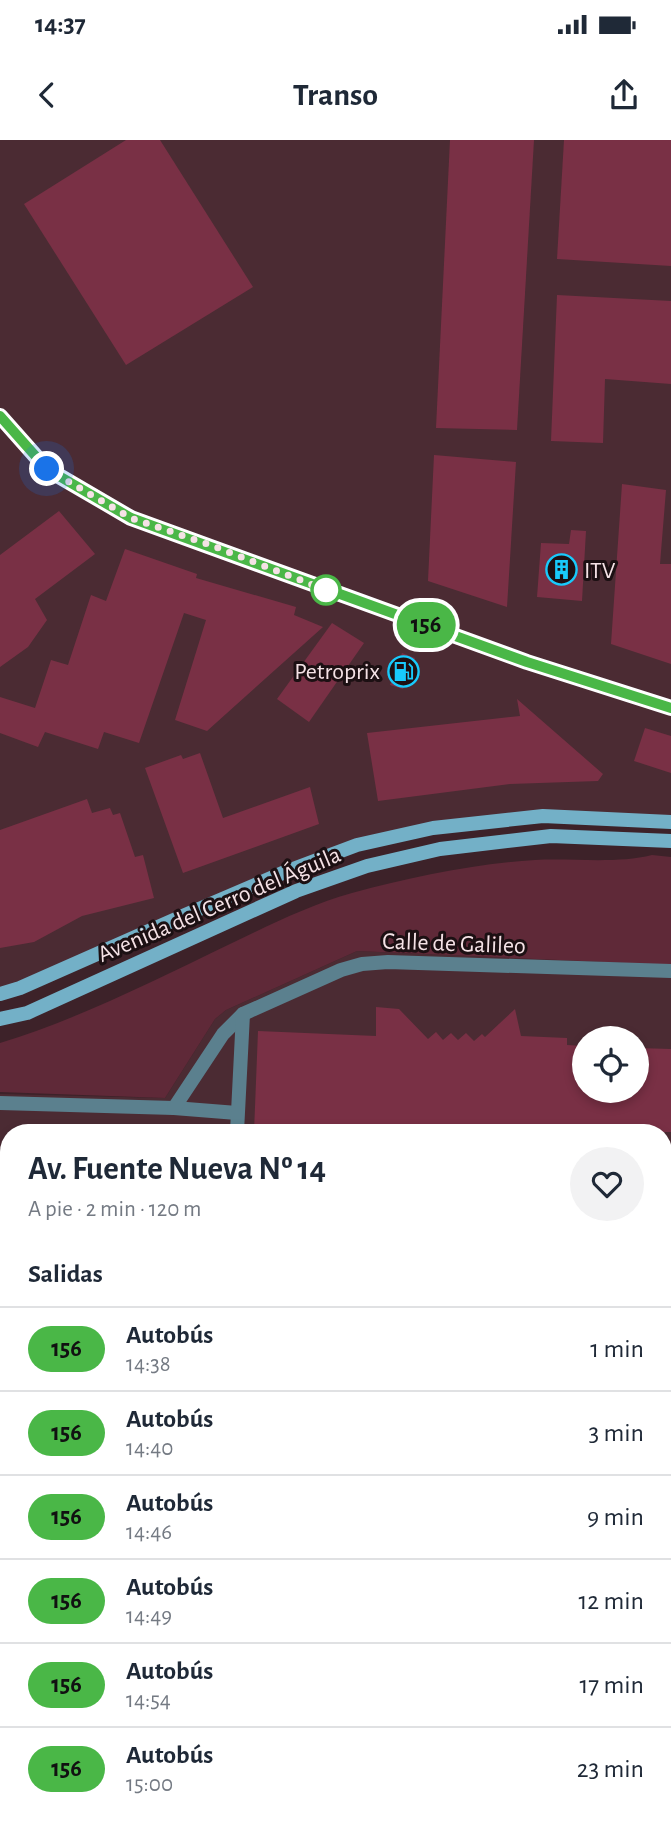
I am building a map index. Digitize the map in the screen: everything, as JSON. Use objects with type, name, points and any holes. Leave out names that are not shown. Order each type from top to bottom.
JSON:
[{"type":"main road","name":"Avenida del Cerro del Águila","points":[[0,994],[20,989],[285,872],[357,845],[433,828],[543,816],[671,822]]},
{"type":"main road","name":"Avenida del Cerro del Águila","points":[[0,1019],[27,1013],[296,891],[367,866],[440,849],[551,836],[671,841]]},
{"type":"street","points":[[0,415],[47,469],[131,518],[527,662],[671,708]]},
{"type":"street","name":"Calle de Galileo","points":[[174,1108],[223,1034],[243,1014],[341,970],[362,964],[388,962],[671,971]]},
{"type":"street","points":[[237,1124],[243,1014]]},
{"type":"street","points":[[0,1102],[237,1112]]},
{"type":"shaded area","points":[[0,140],[671,140],[671,822],[543,816],[357,845],[0,994]]},
{"type":"shaded area","points":[[652,855],[671,857],[671,965],[357,951],[226,1010],[215,1019],[165,1098],[0,1092],[0,1043],[88,1011],[320,903],[397,882],[489,865],[535,860],[610,860]]},
{"type":"shaded area","points":[[357,951],[671,965],[671,1124],[0,1124],[0,1094],[165,1098],[215,1019],[226,1010]]},
{"type":"building","points":[[126,140],[160,140],[253,287],[126,365],[24,204]]},
{"type":"building","points":[[450,140],[534,140],[517,430],[436,428]]},
{"type":"building","points":[[564,140],[671,140],[671,266],[557,259]]},
{"type":"building","points":[[557,295],[671,301],[671,384],[605,379],[603,443],[551,441]]},
{"type":"building","points":[[434,455],[516,462],[507,607],[428,581]]},
{"type":"building","points":[[622,484],[666,490],[660,564],[671,564],[671,664],[611,644]]},
{"type":"building","points":[[59,511],[95,554],[35,599],[47,620],[28,647],[0,667],[0,555]]},
{"type":"building","name":"ITV","points":[[571,530],[586,531],[582,601],[537,597],[541,543],[569,544]]},
{"type":"building","points":[[125,549],[197,574],[196,578],[296,607],[294,615],[323,627],[207,731],[175,720],[206,620],[184,613],[139,743],[104,732],[98,749],[45,732],[38,747],[0,733],[0,697],[35,708],[51,660],[68,665],[91,595],[106,601]]},
{"type":"building","points":[[332,623],[364,643],[309,722],[277,699]]},
{"type":"building","name":"Petroprix","points":[[402,653],[415,658],[403,689],[390,685]]},
{"type":"building","points":[[517,699],[603,774],[598,781],[510,784],[378,801],[367,733],[520,716]]},
{"type":"building","points":[[645,728],[671,736],[671,773],[634,761]]},
{"type":"building","points":[[200,753],[223,818],[310,787],[319,824],[183,873],[145,768],[181,755],[183,759]]},
{"type":"building","points":[[87,799],[92,813],[110,808],[113,815],[120,813],[135,857],[143,855],[154,898],[82,916],[34,942],[0,948],[0,830]]},
{"type":"building","points":[[376,1007],[399,1009],[428,1039],[436,1032],[443,1040],[451,1033],[458,1040],[466,1033],[474,1041],[482,1034],[485,1037],[515,1009],[521,1036],[567,1038],[567,1045],[572,1045],[572,1103],[649,1103],[649,1048],[671,1049],[671,1124],[254,1124],[258,1031],[376,1036]]},
{"type":"bus line","name":"156","points":[[0,416],[47,469],[131,518],[527,662],[671,708]]},
{"type":"place","name":"ITV","points":[[561,570]]},
{"type":"place","name":"Petroprix","points":[[403,671]]},
{"type":"route","points":[[47,469],[131,518],[213,546],[326,590]]}]
